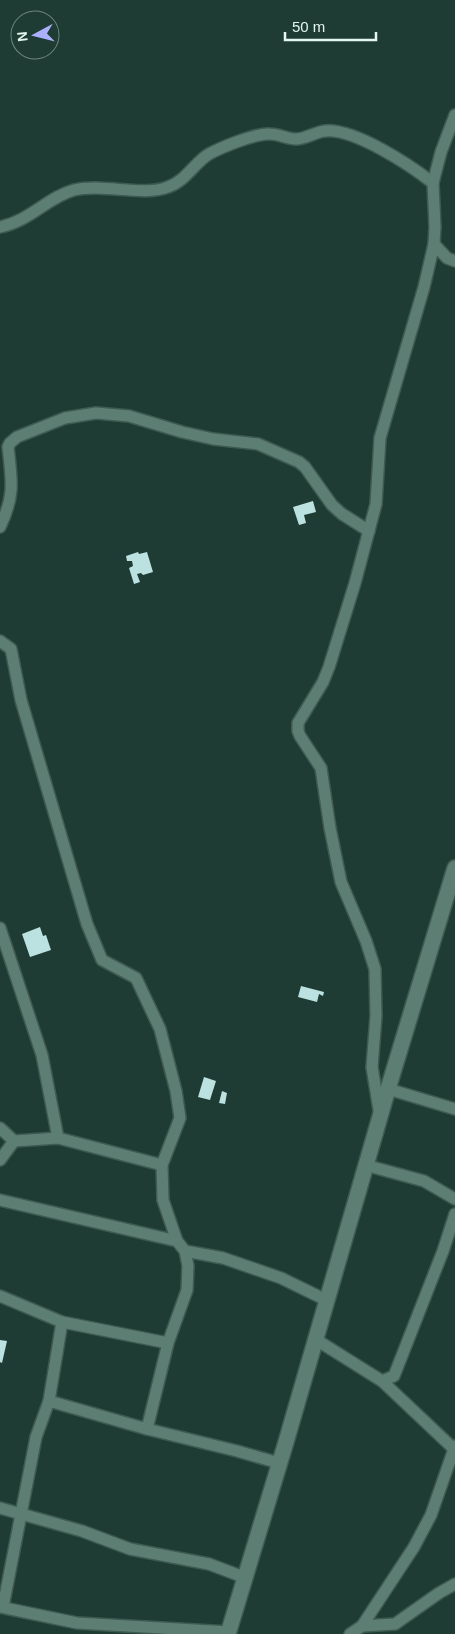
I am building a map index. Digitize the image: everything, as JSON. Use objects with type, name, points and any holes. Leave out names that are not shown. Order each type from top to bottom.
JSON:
[{"type":"street","points":[[380,1116],[372,1067],[376,1016],[375,969],[366,941],[341,882],[330,828],[321,768],[300,736],[298,723],[323,682],[329,667],[376,504],[380,438],[424,287],[434,244],[433,183],[441,152],[455,115]]},
{"type":"street","points":[[0,227],[29,216],[56,198],[73,190],[90,188],[165,189],[175,185],[208,155],[245,139],[270,134],[296,139],[325,131],[347,134],[360,139],[415,169],[433,183]]},
{"type":"street","points":[[434,244],[447,258],[455,261]]},
{"type":"street","points":[[0,527],[9,509],[11,498],[12,487],[8,447],[10,442],[65,418],[96,413],[129,416],[213,439],[258,444],[277,452],[299,462],[305,467],[332,505],[342,514],[369,531]]},
{"type":"street","points":[[0,642],[11,649],[30,734],[90,933],[102,960],[136,978],[160,1029],[176,1091],[180,1118],[162,1166],[163,1200],[177,1242],[185,1251],[188,1266],[187,1290],[168,1343],[147,1429]]},
{"type":"street","points":[[62,1322],[49,1401],[36,1437],[2,1607],[76,1623],[229,1633],[365,1165],[455,868]]},
{"type":"street","points":[[0,928],[42,1055],[58,1138]]},
{"type":"street","points":[[388,1089],[455,1110]]},
{"type":"street","points":[[0,1128],[14,1141],[58,1138],[162,1166]]},
{"type":"street","points":[[0,1160],[14,1141]]},
{"type":"street","points":[[365,1165],[424,1181],[455,1198]]},
{"type":"street","points":[[0,1200],[177,1242]]},
{"type":"street","points":[[382,1381],[394,1376],[443,1251],[455,1214]]},
{"type":"street","points":[[185,1251],[223,1258],[281,1278],[326,1300]]},
{"type":"street","points":[[0,1296],[62,1322],[168,1343]]},
{"type":"street","points":[[315,1339],[382,1381],[455,1448],[431,1515],[414,1547],[362,1626],[350,1634]]},
{"type":"street","points":[[49,1401],[147,1429],[237,1450],[279,1463]]},
{"type":"street","points":[[0,1508],[82,1531],[130,1549],[210,1564],[246,1578]]},
{"type":"street","points":[[362,1626],[395,1624],[455,1584]]},
{"type":"building","points":[[313,501],[316,512],[304,515],[306,523],[299,525],[293,507]]},
{"type":"building","points":[[138,552],[139,554],[147,552],[153,572],[143,575],[141,573],[137,574],[140,582],[134,584],[129,568],[133,566],[132,561],[127,561],[126,556]]},
{"type":"building","points":[[40,927],[43,936],[46,935],[51,950],[30,957],[22,934]]},
{"type":"building","points":[[301,986],[324,992],[323,996],[319,994],[317,1002],[298,997]]},
{"type":"building","points":[[204,1077],[216,1081],[210,1100],[198,1097]]},
{"type":"building","points":[[222,1091],[227,1093],[225,1104],[219,1103]]},
{"type":"building","points":[[0,1340],[7,1341],[2,1363],[0,1362]]}]
